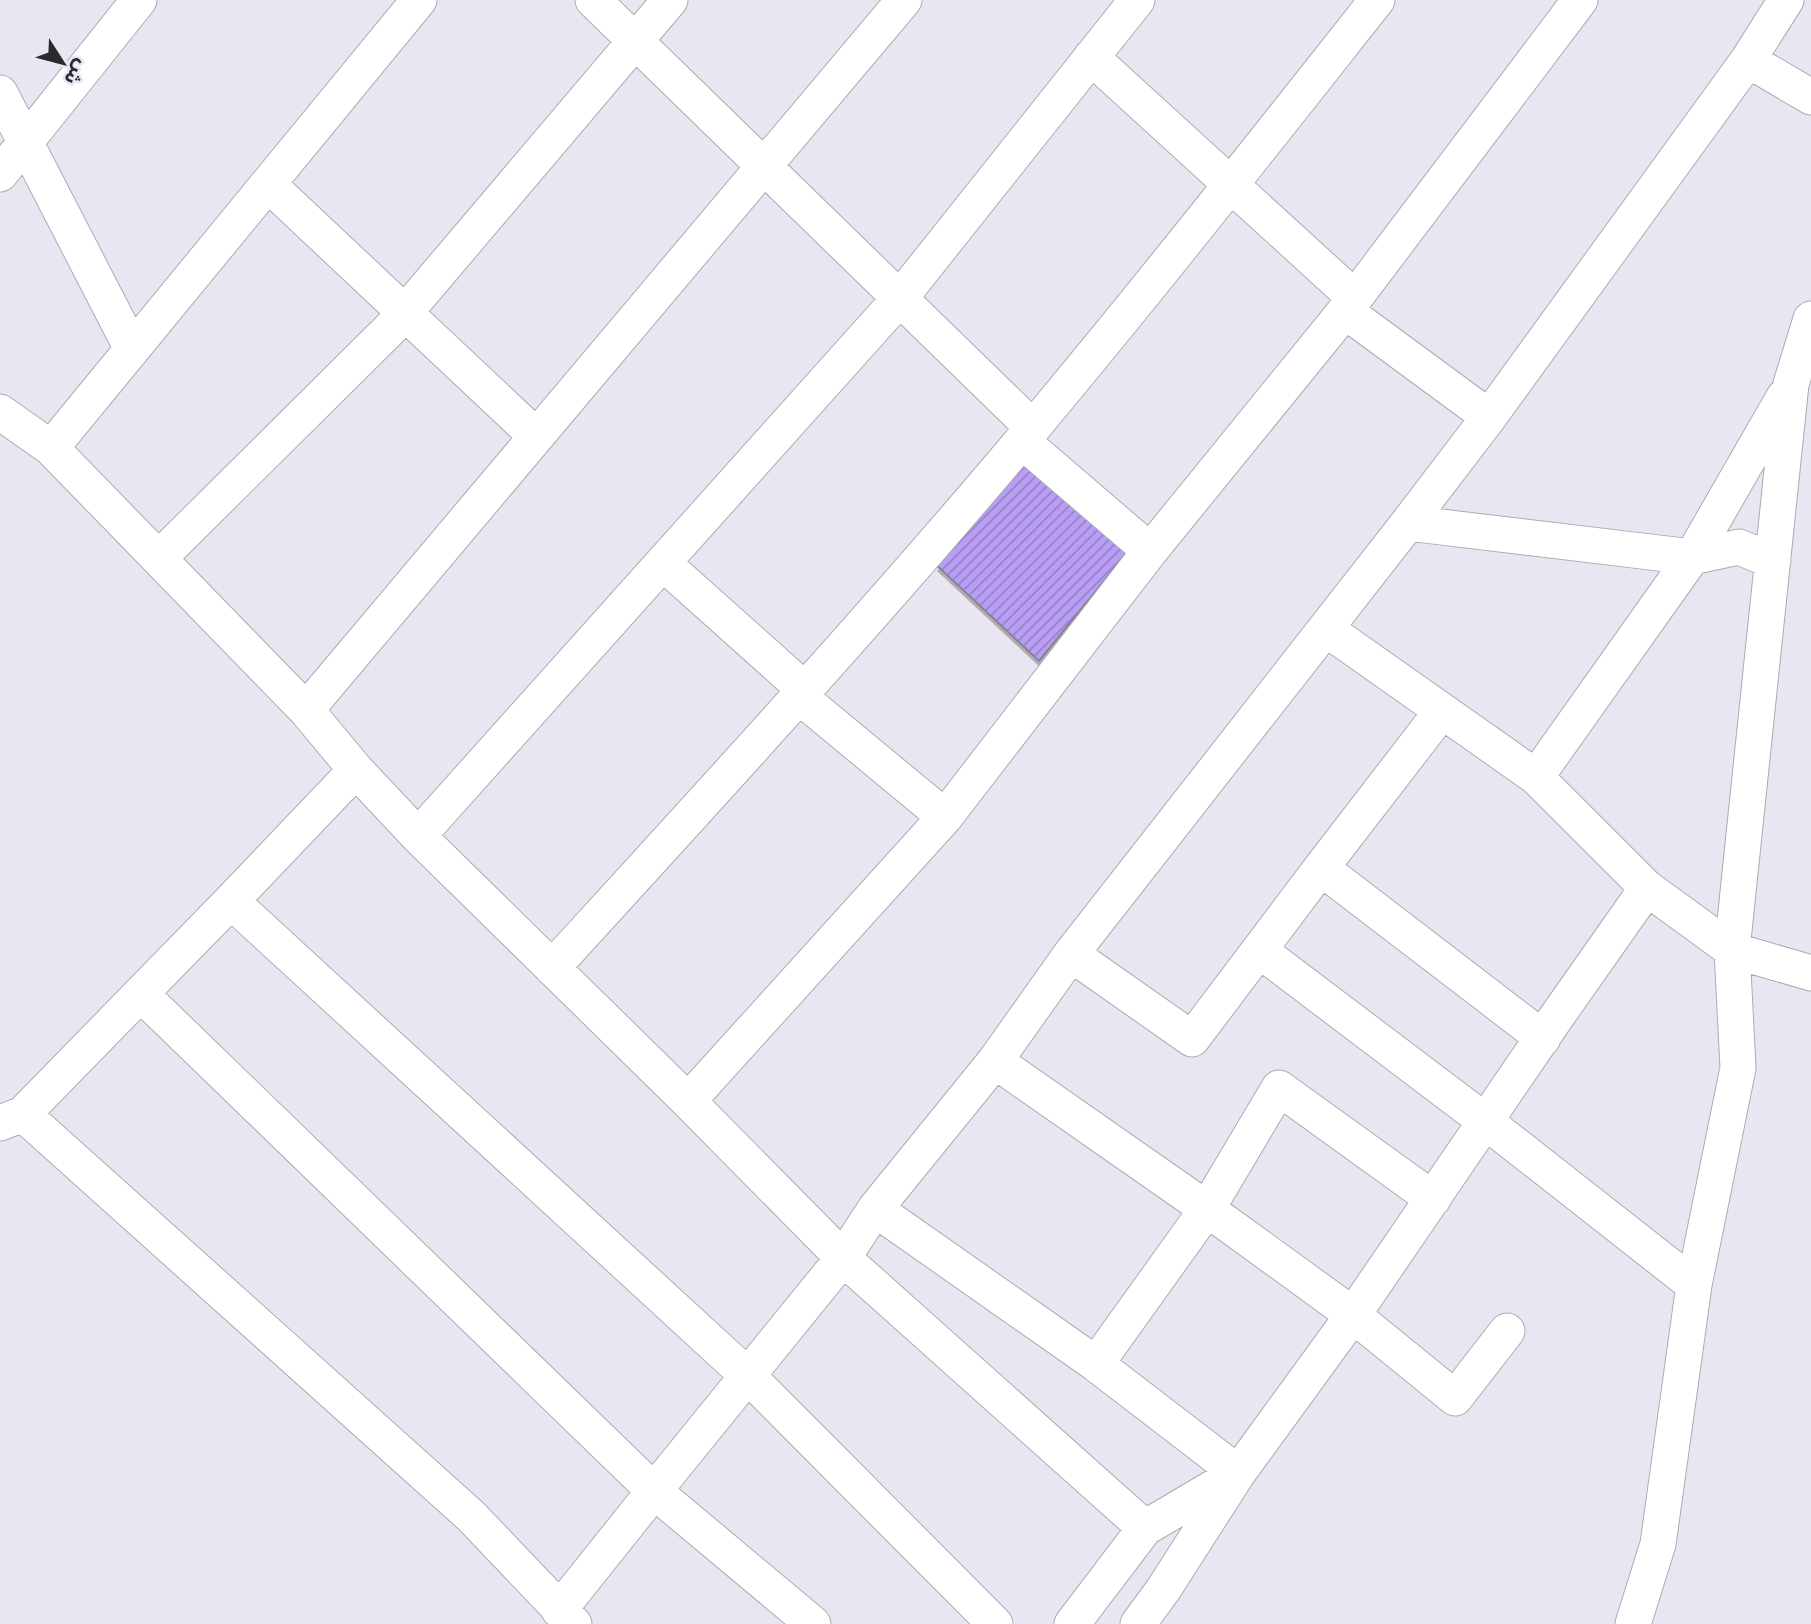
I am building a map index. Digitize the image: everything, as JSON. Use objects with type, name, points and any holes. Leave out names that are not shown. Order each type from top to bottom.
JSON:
[{"type":"street","points":[[0,174],[139,0]]},
{"type":"street","points":[[51,448],[419,0]]},
{"type":"street","points":[[593,0],[900,298],[1027,434],[1150,551]]},
{"type":"street","points":[[159,558],[405,313],[670,0]]},
{"type":"street","points":[[306,710],[904,0]]},
{"type":"street","points":[[418,836],[900,298],[1138,0]]},
{"type":"street","points":[[552,968],[802,693],[1027,434],[1377,0]]},
{"type":"street","points":[[688,1101],[945,817],[1150,551],[1350,305],[1580,0]]},
{"type":"street","points":[[356,771],[141,994],[11,1119],[471,1516],[567,1617],[654,1491],[843,1258],[875,1209],[995,1061],[1071,954],[1489,417],[1748,60],[1786,0]]},
{"type":"street","points":[[1091,57],[1231,184],[1350,305],[1489,417]]},
{"type":"street","points":[[1748,60],[1811,97]]},
{"type":"street","points":[[0,93],[132,349]]},
{"type":"street","points":[[268,184],[536,436]]},
{"type":"street","points":[[1536,777],[1692,556],[1790,384],[1811,319]]},
{"type":"street","points":[[1633,1624],[1658,1544],[1694,1285],[1738,1068],[1732,950],[1790,384]]},
{"type":"street","points":[[0,412],[51,448],[306,710],[356,771],[418,836],[688,1101],[843,1258],[1145,1528]]},
{"type":"street","points":[[1408,523],[1692,556],[1739,547],[1773,561]]},
{"type":"street","points":[[663,563],[802,693],[945,817]]},
{"type":"street","points":[[1326,629],[1536,777],[1647,888],[1732,950],[1811,973]]},
{"type":"street","points":[[1071,954],[1192,1039],[1442,711]]},
{"type":"street","points":[[1321,868],[1543,1038]]},
{"type":"street","points":[[1138,1624],[1163,1590],[1238,1472],[1353,1315],[1647,888]]},
{"type":"street","points":[[231,901],[748,1376],[995,1624]]},
{"type":"street","points":[[1259,950],[1485,1121],[1694,1285]]},
{"type":"street","points":[[141,994],[654,1491],[813,1624]]},
{"type":"street","points":[[995,1061],[1353,1315],[1455,1398],[1507,1331]]},
{"type":"street","points":[[1096,1364],[1207,1209],[1279,1088],[1433,1199]]},
{"type":"street","points":[[875,1209],[1096,1364],[1238,1472]]},
{"type":"street","points":[[1072,1624],[1145,1528],[1238,1472]]},
{"type":"building","points":[[1030,458],[1135,543],[1039,661],[934,563]]}]
